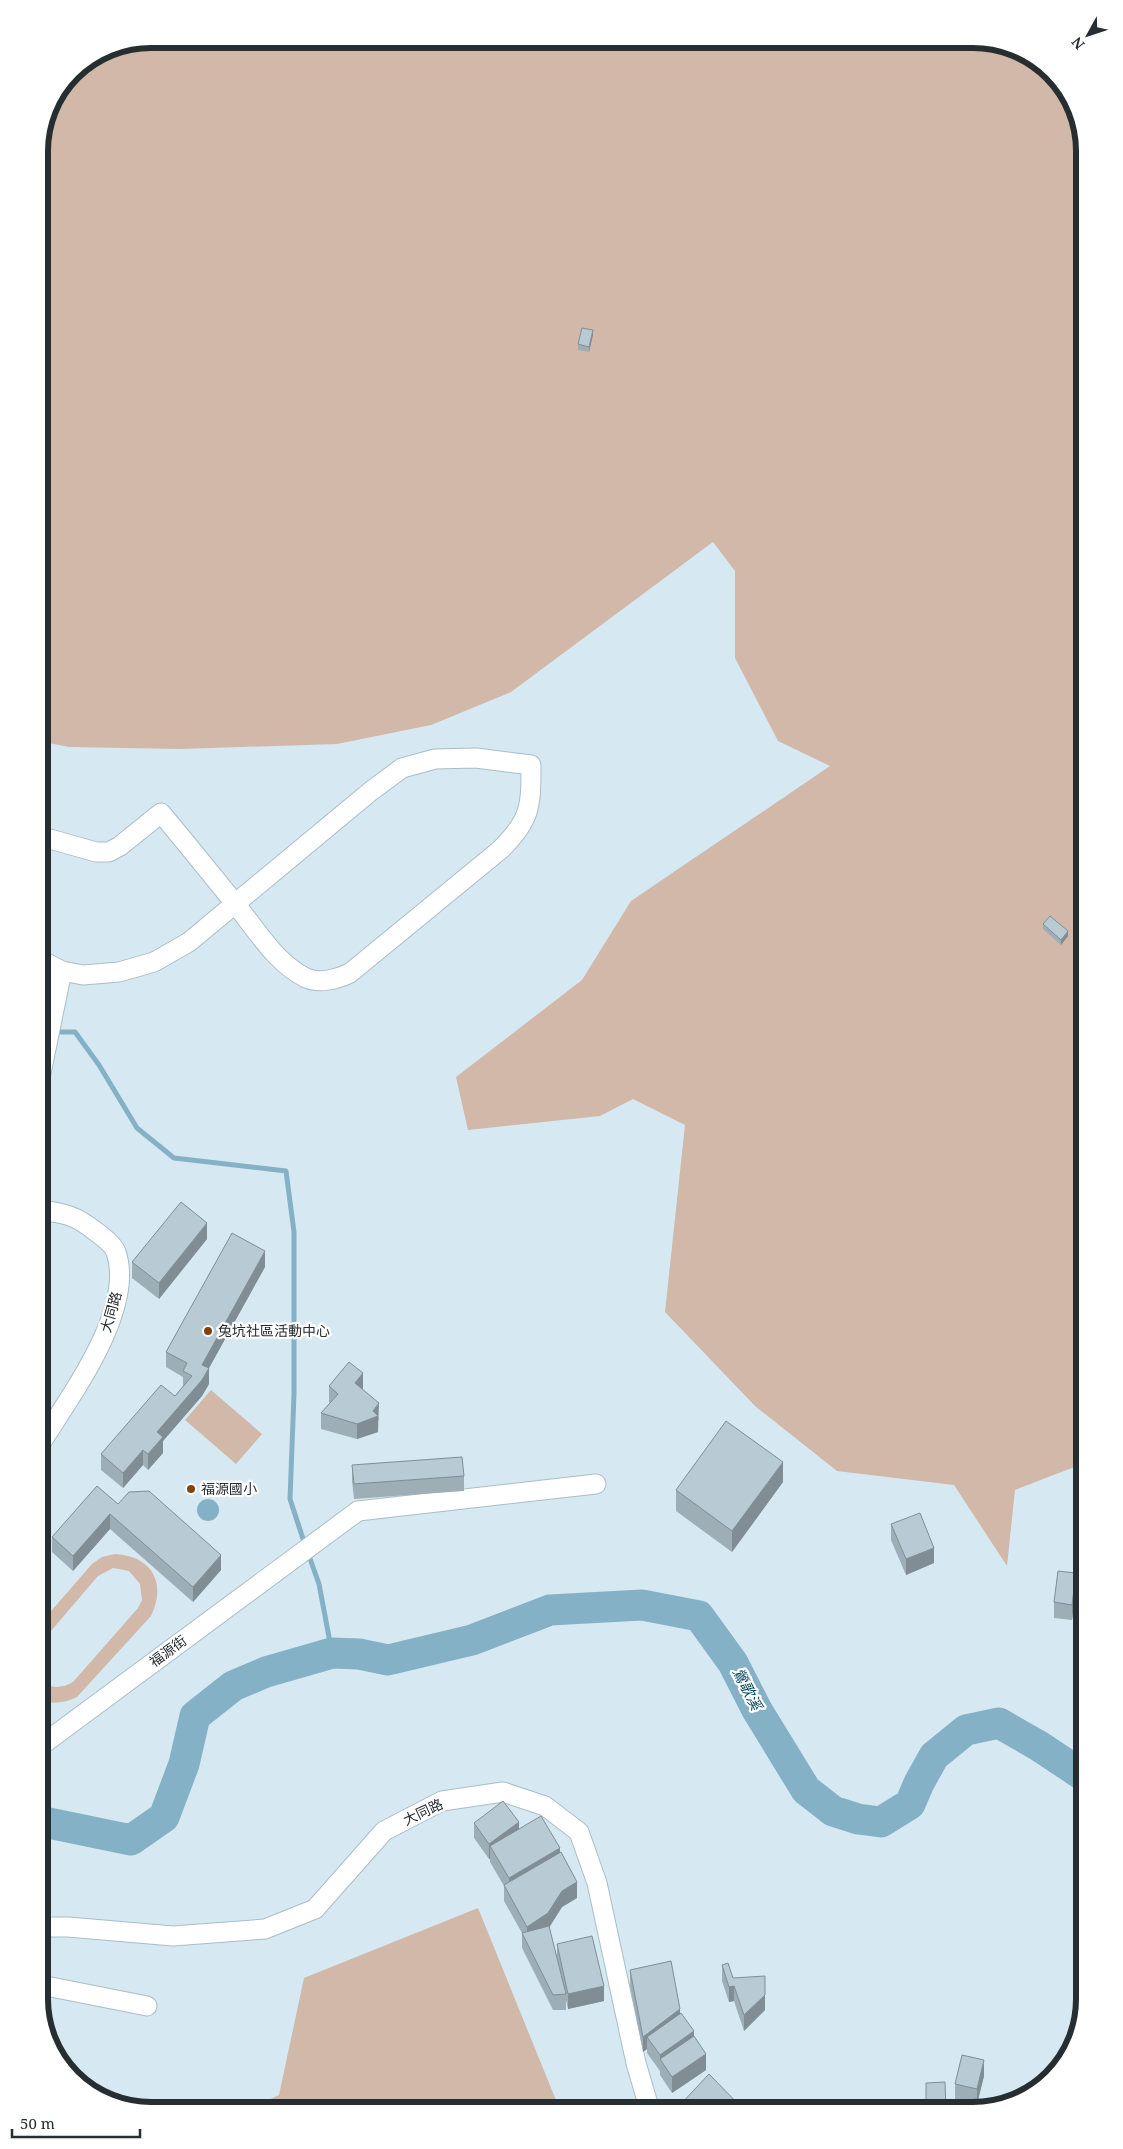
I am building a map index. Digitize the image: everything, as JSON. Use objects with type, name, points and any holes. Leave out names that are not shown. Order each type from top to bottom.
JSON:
[{"type":"street","points":[[48,839],[96,852],[109,852],[120,846],[161,813],[235,904],[279,958],[293,970],[308,979],[340,978],[350,973],[500,850],[516,834],[525,819],[531,800],[531,765],[476,758],[435,759],[402,768],[371,790],[235,904],[189,942],[154,962],[119,972],[83,974],[62,971],[48,964]]},
{"type":"street","points":[[48,1039],[62,971]]},
{"type":"street","name":"大同路","points":[[48,1211],[79,1218],[103,1237],[116,1251],[120,1276],[107,1332],[91,1362],[48,1431]]},
{"type":"street","name":"福源街","points":[[48,1740],[358,1510],[596,1484]]},
{"type":"street","name":"大同路","points":[[48,1927],[173,1936],[265,1929],[315,1909],[384,1831],[442,1801],[504,1792],[545,1806],[579,1832],[597,1882],[636,2063],[647,2102]]},
{"type":"street","points":[[48,1986],[147,2006]]},
{"type":"shaded area","points":[[137,48],[979,48],[993,49],[1012,55],[1035,69],[1062,99],[1074,130],[1076,150],[1076,1466],[1015,1490],[1007,1566],[954,1485],[837,1471],[755,1406],[665,1312],[685,1125],[633,1099],[600,1116],[468,1130],[456,1077],[582,980],[631,901],[830,766],[778,741],[735,658],[735,571],[713,542],[511,692],[431,725],[337,744],[180,749],[69,747],[48,743],[48,144],[49,130],[58,105],[73,83],[93,65],[117,53]]},
{"type":"shaded area","points":[[211,1390],[262,1434],[236,1464],[185,1420]]},
{"type":"shaded area","points":[[115,1554],[128,1556],[147,1566],[153,1573],[156,1582],[156,1604],[151,1616],[77,1697],[68,1701],[48,1702],[48,1685],[64,1686],[73,1682],[138,1608],[142,1600],[140,1584],[129,1571],[113,1568],[98,1576],[48,1634],[48,1615],[92,1564],[102,1557]]},
{"type":"shaded area","points":[[478,1908],[557,2101],[266,2101],[279,2095],[304,1978]]},
{"type":"water","points":[[208,1499],[216,1502],[219,1510],[216,1518],[208,1521],[200,1518],[197,1510],[200,1502]]},
{"type":"building","points":[[582,328],[593,330],[589,347],[578,344]]},
{"type":"building","points":[[1050,916],[1068,931],[1061,940],[1043,924]]},
{"type":"building","points":[[181,1202],[207,1223],[159,1283],[132,1262]]},
{"type":"building","points":[[232,1233],[265,1251],[202,1365],[209,1368],[202,1380],[157,1432],[163,1437],[148,1454],[143,1450],[123,1473],[101,1454],[161,1385],[175,1396],[192,1376],[183,1371],[187,1363],[166,1352]]},
{"type":"building","points":[[349,1362],[363,1373],[355,1383],[379,1403],[373,1411],[378,1416],[357,1424],[321,1413],[338,1394],[329,1386]]},
{"type":"building","points":[[726,1421],[783,1462],[732,1531],[676,1490]]},
{"type":"building","points":[[462,1457],[464,1476],[354,1484],[352,1465]]},
{"type":"building","points":[[97,1486],[118,1504],[129,1492],[149,1491],[221,1555],[193,1587],[110,1514],[73,1556],[52,1537]]},
{"type":"building","points":[[920,1513],[934,1548],[906,1559],[891,1524]]},
{"type":"building","points":[[1058,1571],[1076,1573],[1072,1605],[1054,1602]]},
{"type":"building","points":[[503,1801],[519,1822],[489,1844],[474,1823]]},
{"type":"building","points":[[541,1816],[560,1848],[509,1878],[490,1846]]},
{"type":"building","points":[[561,1852],[577,1882],[562,1891],[548,1913],[527,1927],[504,1885]]},
{"type":"building","points":[[549,1926],[566,1994],[553,1995],[522,1933]]},
{"type":"building","points":[[592,1936],[604,1986],[568,1994],[557,1944]]},
{"type":"building","points":[[671,1961],[680,2009],[643,2037],[630,1970]]},
{"type":"building","points":[[728,1963],[733,1978],[765,1976],[765,1995],[744,2015],[734,1986],[729,1987],[722,1965]]},
{"type":"building","points":[[681,2013],[694,2031],[660,2055],[647,2037]]},
{"type":"building","points":[[694,2036],[706,2054],[672,2077],[660,2059]]},
{"type":"building","points":[[962,2055],[984,2060],[977,2089],[955,2084]]},
{"type":"building","points":[[709,2074],[736,2102],[683,2102]]},
{"type":"building","points":[[945,2082],[946,2102],[926,2102],[926,2083]]},
{"type":"waterway","points":[[54,1032],[75,1032],[99,1065],[137,1128],[174,1158],[286,1171],[294,1232],[294,1394],[290,1499],[305,1545]]},
{"type":"waterway","points":[[308,1553],[319,1584],[332,1653]]},
{"type":"waterway","name":"鶯歌溪","points":[[48,1823],[131,1840],[164,1817],[184,1764],[195,1716],[233,1686],[266,1672],[332,1653],[359,1654],[388,1660],[472,1640],[550,1610],[642,1605],[699,1616],[733,1663],[757,1710],[806,1790],[833,1811],[858,1819],[881,1822],[910,1804],[934,1756],[966,1730],[999,1723],[1076,1771]]},
{"type":"place","name":"兔坑社區活動中心","points":[[208,1331]]},
{"type":"place","name":"福源國小","points":[[191,1489]]}]
